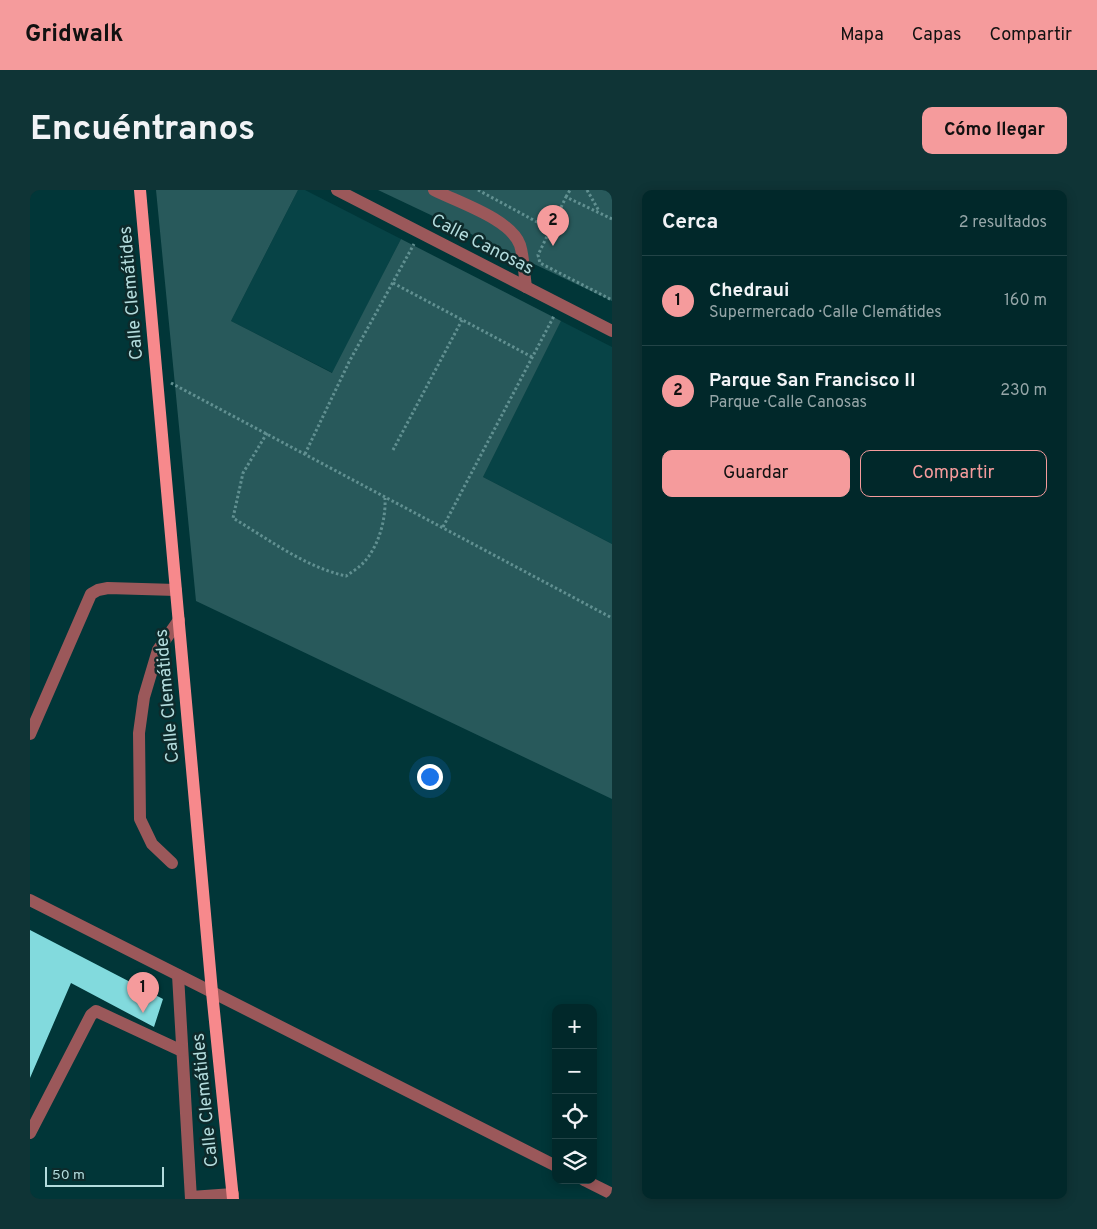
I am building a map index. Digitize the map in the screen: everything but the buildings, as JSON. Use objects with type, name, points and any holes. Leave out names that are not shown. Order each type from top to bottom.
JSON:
[{"type":"main road","name":"Calle Clemátides","points":[[140,190],[212,992],[233,1196]]},
{"type":"street","name":"Calle Canosas","points":[[337,190],[353,194],[420,233],[612,332]]},
{"type":"street","points":[[434,190],[497,221],[512,232],[520,245],[526,287]]},
{"type":"street","points":[[30,734],[91,594],[108,588],[176,590]]},
{"type":"street","points":[[172,863],[152,844],[140,819],[138,733],[144,697],[158,650],[179,620]]},
{"type":"street","points":[[30,900],[552,1164]]},
{"type":"street","points":[[178,975],[191,1198],[233,1196]]},
{"type":"street","points":[[30,1133],[91,1015],[96,1011],[182,1051]]},
{"type":"street","points":[[592,1184],[612,1194]]},
{"type":"path","points":[[478,190],[550,229]]},
{"type":"path","points":[[570,190],[538,255],[540,263],[612,300]]},
{"type":"path","points":[[587,190],[600,213]]},
{"type":"path","points":[[566,197],[612,219]]},
{"type":"path","points":[[305,454],[350,362],[420,233]]},
{"type":"path","points":[[393,283],[532,357]]},
{"type":"path","points":[[443,527],[560,304]]},
{"type":"path","points":[[393,450],[462,320]]},
{"type":"path","points":[[157,376],[612,618]]},
{"type":"path","points":[[267,433],[243,473],[233,518],[305,561],[330,573],[346,576],[365,561],[380,532],[386,512],[384,497]]},
{"type":"shaded area","points":[[156,190],[298,190],[231,321],[332,373],[401,239],[561,321],[483,477],[612,544],[612,799],[196,601]]},
{"type":"shaded area","points":[[298,190],[305,190],[401,239],[333,373],[231,321]]},
{"type":"shaded area","points":[[378,190],[612,190],[612,301]]},
{"type":"shaded area","points":[[561,321],[612,347],[612,544],[483,477]]},
{"type":"place","name":"Parque San Francisco II","points":[[553,246]]},
{"type":"place","name":"Chedraui","points":[[143,1013]]}]
